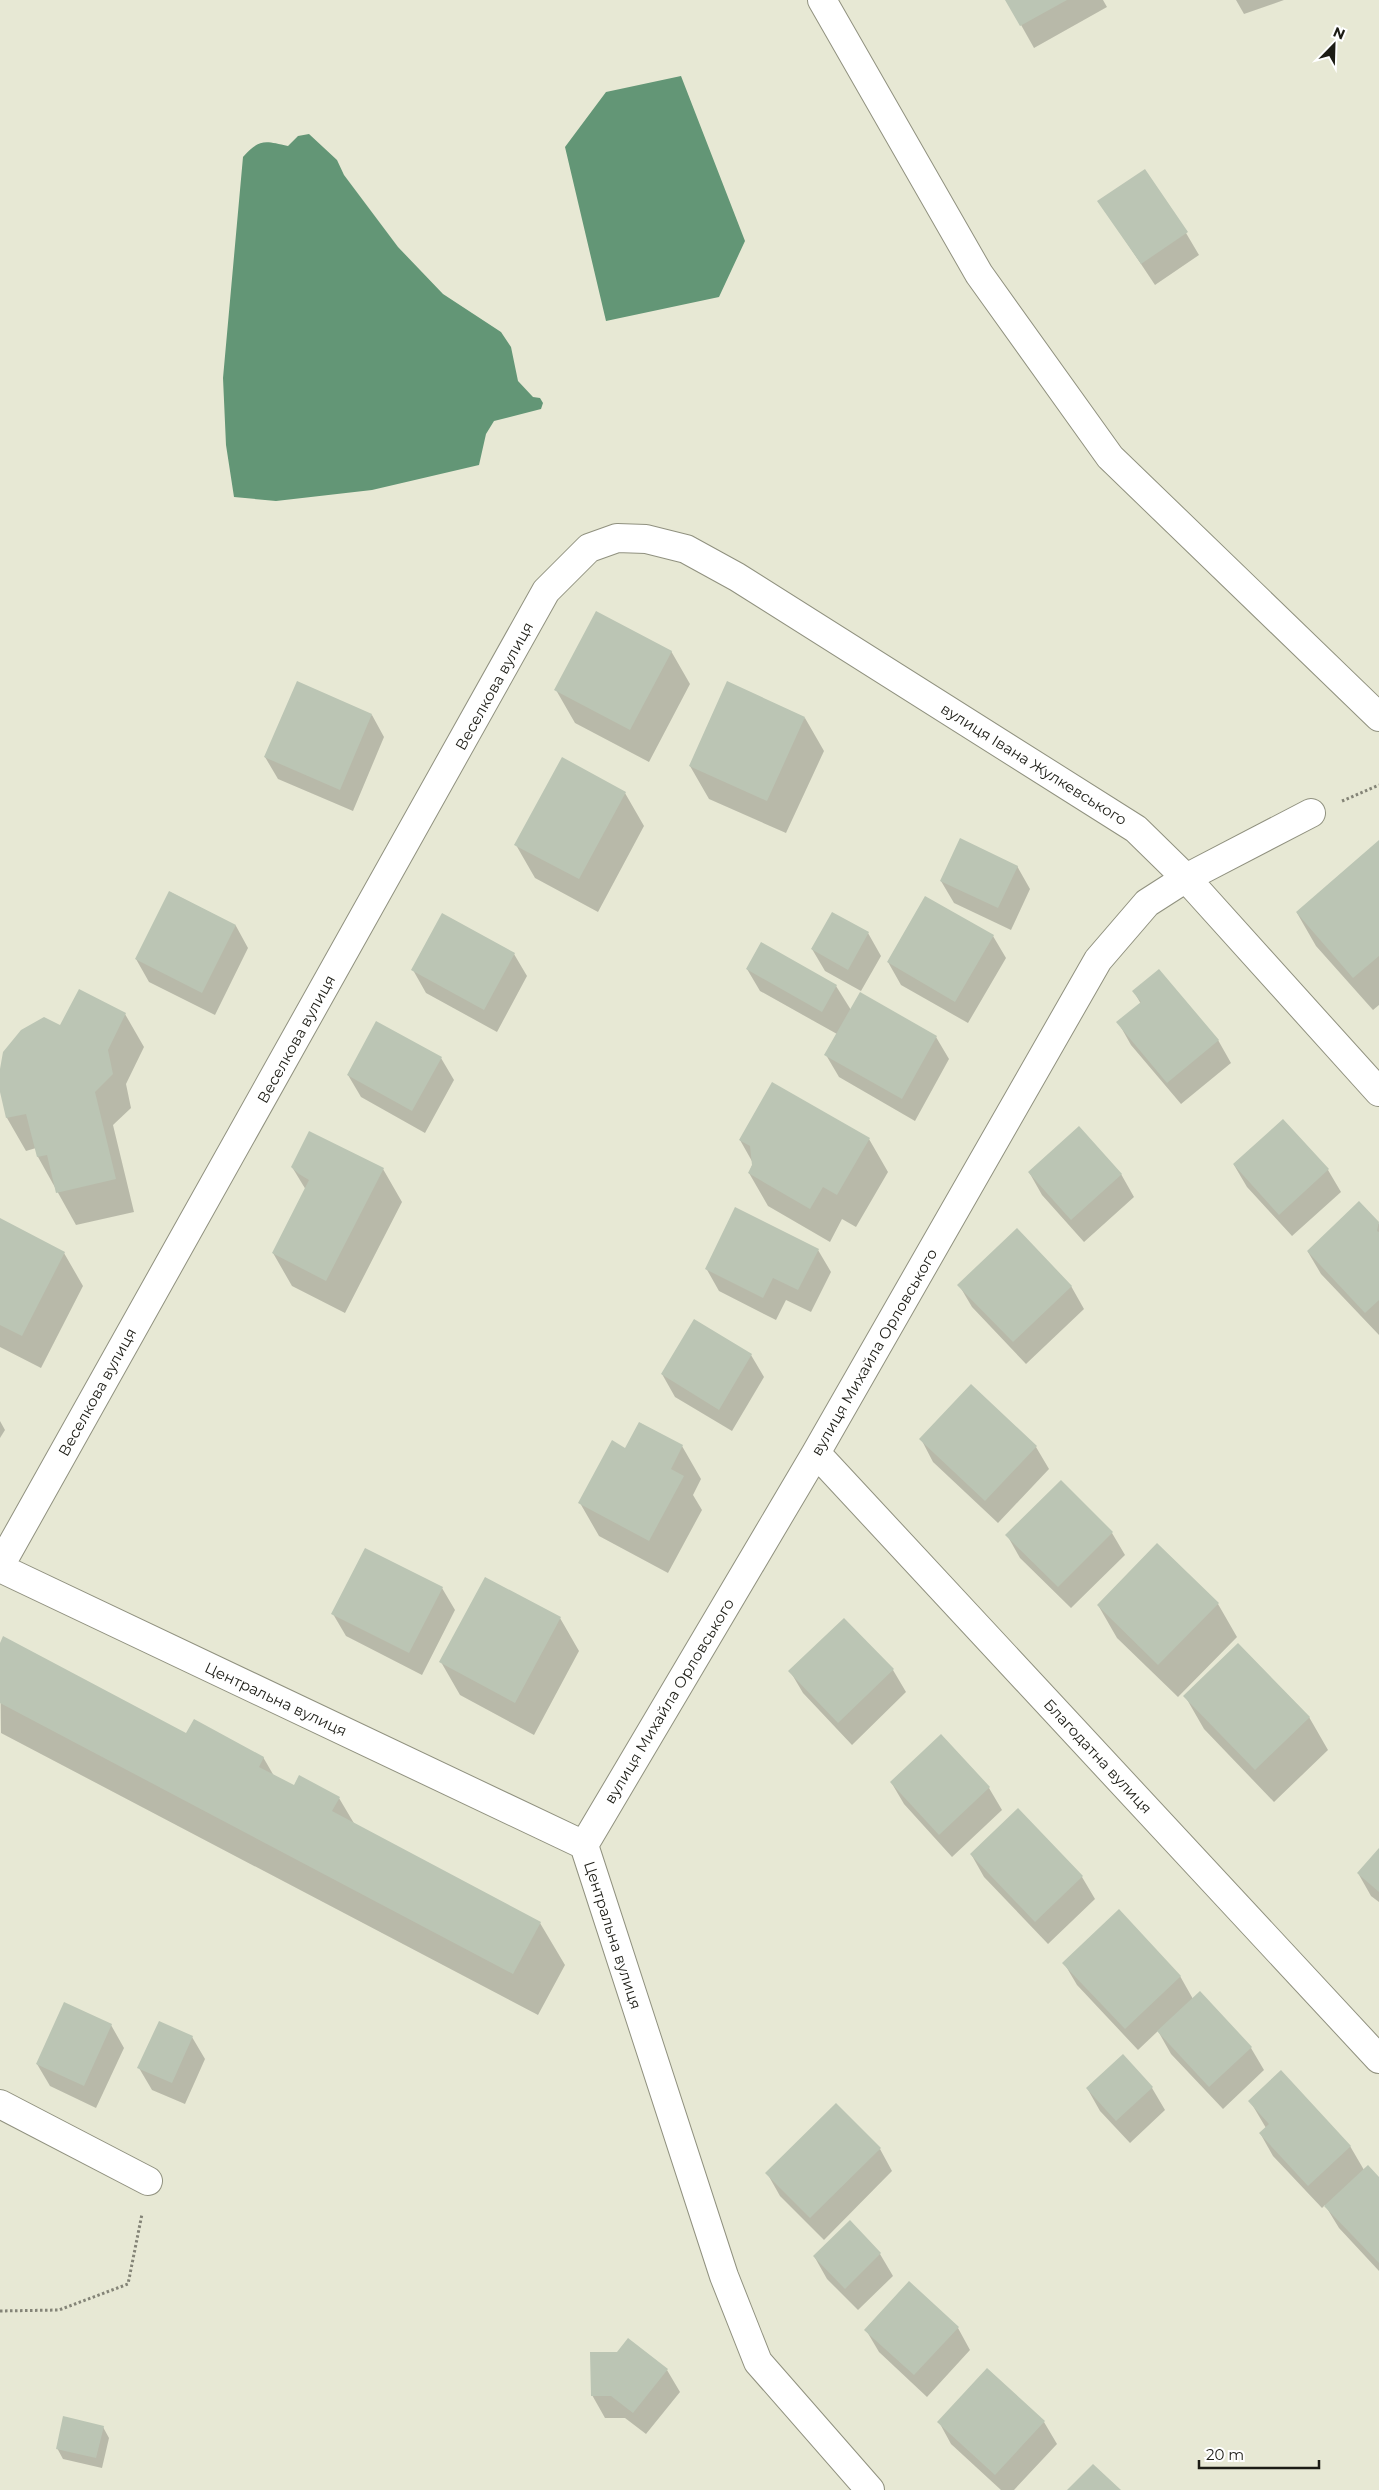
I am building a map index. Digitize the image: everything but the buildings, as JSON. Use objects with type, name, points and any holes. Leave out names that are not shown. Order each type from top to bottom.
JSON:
[{"type":"street","points":[[822,0],[979,274],[1110,457],[1379,717]]},
{"type":"street","name":"вулиця Івана Жулкевського","points":[[617,538],[646,539],[686,549],[737,577],[1136,829],[1186,878],[1379,1092]]},
{"type":"street","name":"Веселкова вулиця","points":[[0,1567],[546,591],[589,548],[617,538]]},
{"type":"street","name":"вулиця Михайла Орловського","points":[[584,1845],[816,1453],[1098,960],[1147,903],[1186,878],[1311,813]]},
{"type":"street","name":"Благодатна вулиця","points":[[816,1453],[1379,2059]]},
{"type":"street","name":"Центральна вулиця","points":[[0,1567],[584,1845],[724,2276],[758,2362],[870,2490]]},
{"type":"street","points":[[0,2104],[148,2181]]},
{"type":"path","points":[[0,2311],[59,2310],[128,2284],[148,2181]]},
{"type":"shaded area","points":[[681,76],[745,241],[719,297],[606,321],[565,147],[606,92]]},
{"type":"shaded area","points":[[309,134],[337,160],[344,175],[398,247],[443,294],[501,332],[511,347],[518,381],[533,397],[540,398],[543,403],[541,409],[494,421],[486,434],[479,465],[372,490],[276,501],[234,497],[226,445],[223,378],[243,157],[263,142],[288,146],[298,136]]}]
